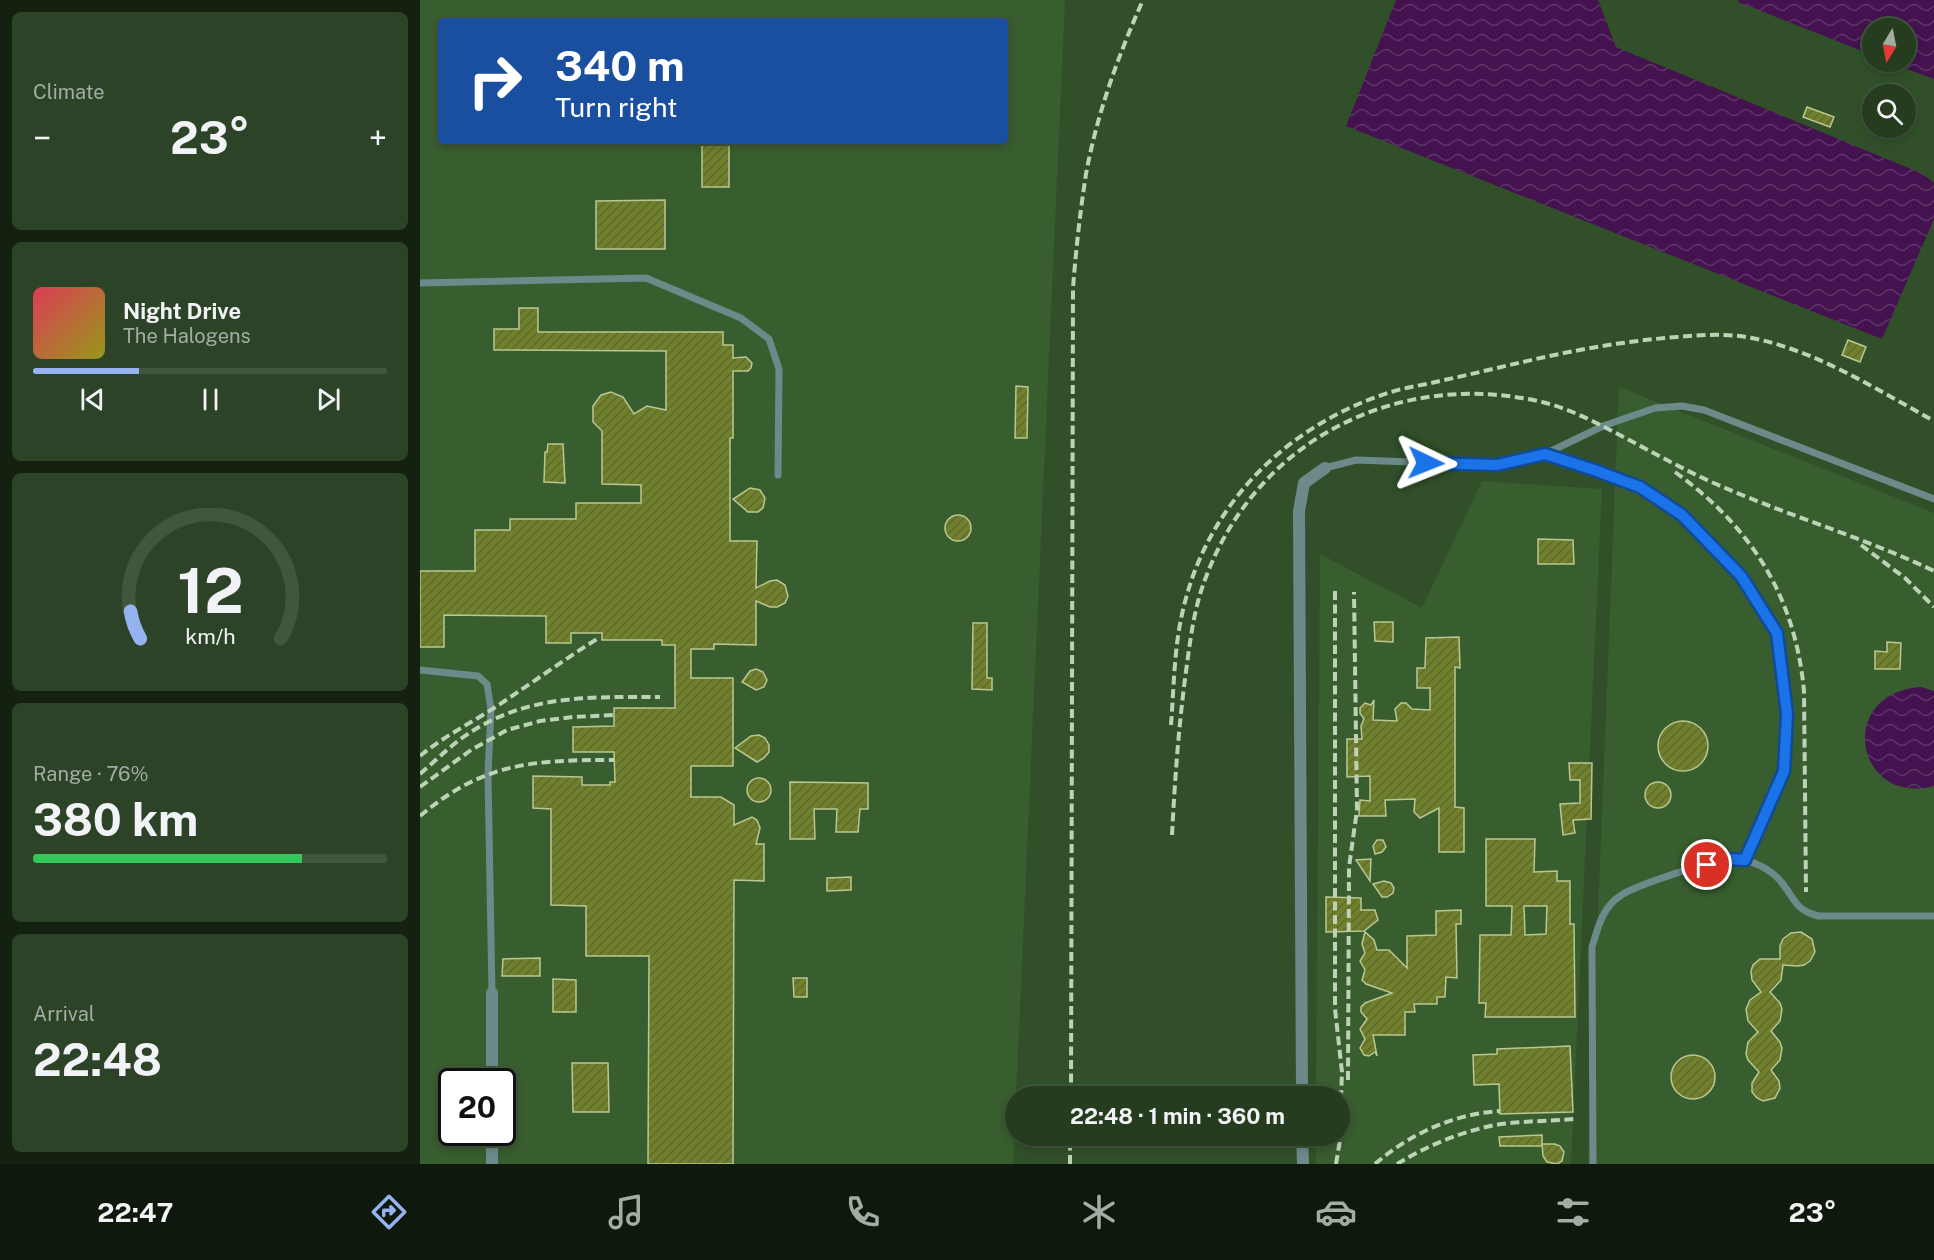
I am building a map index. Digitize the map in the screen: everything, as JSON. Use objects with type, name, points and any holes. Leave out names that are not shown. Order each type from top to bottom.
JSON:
[{"type":"street","points":[[1302,1086],[1299,511],[1304,483],[1325,468]]},
{"type":"street","points":[[492,993],[492,1068]]},
{"type":"street","points":[[492,1146],[492,1164]]},
{"type":"street","points":[[1302,1146],[1302,1164]]},
{"type":"lane","points":[[420,283],[646,278],[741,318],[769,339],[779,369],[778,475]]},
{"type":"lane","points":[[1325,468],[1356,460],[1497,465],[1545,454],[1603,426],[1655,408],[1682,406],[1704,410],[1934,499]]},
{"type":"lane","points":[[1545,454],[1640,487],[1682,515],[1741,576],[1777,633],[1787,714],[1784,771],[1745,860]]},
{"type":"lane","points":[[420,670],[478,676],[487,684],[491,710],[488,774],[492,993]]},
{"type":"lane","points":[[1593,1164],[1592,947],[1602,914],[1620,895],[1667,877],[1728,859],[1745,860],[1759,865],[1781,882],[1793,902],[1806,913],[1818,916],[1934,916]]},
{"type":"shaded area","points":[[420,0],[1065,0],[1016,1086],[1005,1086],[1005,1146],[1014,1146],[1013,1164],[420,1164]]},
{"type":"shaded area","points":[[1619,387],[1934,513],[1934,1164],[1588,1164]]},
{"type":"shaded area","points":[[1482,481],[1602,489],[1571,1164],[1316,1164],[1316,1146],[1350,1146],[1350,1086],[1316,1086],[1320,554],[1422,608]]},
{"type":"water","points":[[1396,0],[1598,0],[1616,47],[1923,174],[1934,183],[1934,219],[1882,339],[1346,126]]},
{"type":"water","points":[[1738,0],[1934,0],[1934,79],[1915,72],[1916,18],[1862,18],[1862,51],[1738,2]]},
{"type":"water","points":[[1921,687],[1934,691],[1934,786],[1907,788],[1887,780],[1873,765],[1866,747],[1866,726],[1875,708],[1893,694]]},
{"type":"building","points":[[1807,107],[1834,117],[1830,127],[1803,117]]},
{"type":"building","points":[[702,144],[729,144],[729,187],[702,187]]},
{"type":"building","points":[[665,200],[665,249],[596,249],[596,201]]},
{"type":"building","points":[[519,308],[538,308],[538,332],[723,332],[723,345],[733,345],[733,358],[746,357],[752,363],[748,371],[733,371],[733,438],[730,438],[730,541],[757,541],[756,588],[777,580],[785,585],[788,596],[785,603],[777,607],[770,607],[756,601],[756,645],[714,644],[714,649],[691,649],[691,678],[733,678],[733,766],[691,766],[691,797],[721,797],[734,805],[734,825],[752,817],[757,820],[760,828],[756,844],[764,844],[764,881],[734,880],[733,1164],[648,1164],[649,956],[586,956],[586,906],[551,905],[551,809],[533,808],[533,776],[582,777],[582,785],[610,785],[610,782],[615,782],[614,752],[573,752],[573,727],[614,726],[614,708],[675,708],[675,645],[662,645],[662,640],[602,640],[602,633],[571,633],[571,643],[546,643],[546,616],[444,615],[444,647],[420,647],[420,571],[475,571],[475,530],[510,530],[510,519],[576,519],[576,503],[641,503],[641,485],[602,484],[602,431],[593,422],[593,406],[601,395],[611,392],[623,397],[634,414],[647,406],[666,410],[666,351],[494,350],[494,329],[519,329]]},
{"type":"building","points":[[1848,340],[1866,347],[1860,362],[1842,355]]},
{"type":"building","points":[[1016,386],[1028,387],[1027,438],[1015,438]]},
{"type":"building","points":[[548,444],[563,444],[565,483],[544,482],[545,452],[547,452]]},
{"type":"building","points":[[750,488],[760,490],[765,498],[763,508],[758,512],[748,512],[733,499]]},
{"type":"building","points":[[958,515],[967,519],[971,528],[967,537],[958,541],[949,537],[945,528],[949,519]]},
{"type":"building","points":[[1538,539],[1573,540],[1574,564],[1538,564]]},
{"type":"building","points":[[1374,622],[1393,622],[1393,642],[1375,641]]},
{"type":"building","points":[[973,623],[987,623],[987,678],[992,678],[992,690],[972,689]]},
{"type":"building","points":[[1459,637],[1460,668],[1455,667],[1455,807],[1464,808],[1464,852],[1439,852],[1439,808],[1420,818],[1414,812],[1415,799],[1385,800],[1386,816],[1359,816],[1360,800],[1370,801],[1370,776],[1347,777],[1347,739],[1362,739],[1361,726],[1364,719],[1360,708],[1365,703],[1371,705],[1374,700],[1373,720],[1397,721],[1395,709],[1401,703],[1406,703],[1412,709],[1430,710],[1430,688],[1417,688],[1417,668],[1425,668],[1426,638]]},
{"type":"building","points":[[1887,642],[1901,643],[1900,669],[1875,669],[1875,651],[1887,652]]},
{"type":"building","points":[[756,669],[763,672],[767,680],[764,687],[756,690],[742,682],[750,671]]},
{"type":"building","points":[[1678,721],[1688,721],[1701,728],[1708,741],[1708,751],[1701,764],[1688,771],[1678,771],[1669,767],[1662,760],[1658,751],[1658,741],[1662,732],[1669,725]]},
{"type":"building","points":[[759,735],[765,738],[769,745],[769,752],[757,762],[735,748],[751,736]]},
{"type":"building","points":[[1569,763],[1592,763],[1591,819],[1573,820],[1575,833],[1563,835],[1560,804],[1580,803],[1580,780],[1570,780]]},
{"type":"building","points":[[759,778],[768,781],[771,790],[768,799],[759,802],[750,799],[747,790],[750,781]]},
{"type":"building","points":[[790,782],[868,783],[868,809],[860,809],[858,832],[836,832],[837,809],[814,809],[815,839],[790,839]]},
{"type":"building","points":[[1658,782],[1667,786],[1671,795],[1667,804],[1658,808],[1649,804],[1645,795],[1649,786]]},
{"type":"building","points":[[1486,839],[1535,839],[1534,872],[1557,871],[1557,881],[1570,881],[1570,924],[1574,924],[1575,1017],[1485,1017],[1486,1003],[1479,1003],[1480,935],[1511,935],[1512,906],[1486,906]],"holes":[[[1524,906],[1547,906],[1546,934],[1525,935]]]},
{"type":"building","points":[[1377,840],[1383,840],[1386,847],[1382,852],[1375,854],[1373,846]]},
{"type":"building","points":[[1371,859],[1370,881],[1356,860]]},
{"type":"building","points":[[851,877],[851,890],[827,891],[827,878]]},
{"type":"building","points":[[1384,881],[1391,883],[1394,888],[1393,893],[1387,897],[1382,897],[1373,884]]},
{"type":"building","points":[[1326,897],[1361,898],[1361,910],[1375,910],[1378,920],[1364,931],[1326,932]]},
{"type":"building","points":[[1461,910],[1461,924],[1456,924],[1457,978],[1446,977],[1445,997],[1437,997],[1437,1004],[1414,1004],[1415,1012],[1405,1012],[1405,1035],[1373,1035],[1377,1056],[1375,1052],[1369,1056],[1364,1055],[1360,1048],[1365,1039],[1360,1029],[1367,1019],[1361,1012],[1361,1007],[1365,1003],[1392,993],[1366,984],[1362,980],[1365,970],[1360,961],[1365,953],[1362,944],[1365,932],[1374,940],[1377,950],[1389,950],[1407,968],[1407,936],[1436,935],[1436,911]]},
{"type":"building","points":[[1801,932],[1812,939],[1815,952],[1810,961],[1804,965],[1783,965],[1781,980],[1770,992],[1780,1003],[1782,1009],[1780,1021],[1771,1031],[1782,1048],[1780,1060],[1771,1070],[1779,1081],[1780,1088],[1775,1098],[1763,1101],[1752,1092],[1752,1083],[1759,1072],[1748,1060],[1746,1054],[1748,1042],[1758,1032],[1748,1021],[1746,1009],[1750,1000],[1761,992],[1752,980],[1751,971],[1753,965],[1760,959],[1780,959],[1780,946],[1783,939],[1791,933]]},
{"type":"building","points":[[540,958],[540,976],[502,976],[503,959]]},
{"type":"building","points":[[793,978],[807,978],[807,997],[794,997]]},
{"type":"building","points":[[553,979],[576,980],[576,1012],[553,1012]]},
{"type":"building","points":[[1570,1046],[1573,1112],[1500,1114],[1499,1084],[1474,1085],[1473,1055],[1497,1054],[1497,1049]]},
{"type":"building","points":[[1693,1055],[1702,1056],[1709,1061],[1714,1068],[1714,1086],[1709,1093],[1702,1098],[1693,1099],[1684,1098],[1677,1093],[1672,1086],[1671,1077],[1672,1068],[1677,1061],[1684,1056]]},
{"type":"building","points":[[572,1063],[608,1063],[609,1112],[573,1112]]},
{"type":"building","points":[[1542,1135],[1542,1146],[1500,1146],[1499,1137]]},
{"type":"building","points":[[1542,1144],[1560,1146],[1564,1152],[1562,1161],[1557,1164],[1547,1162],[1543,1156]]},
{"type":"railway","points":[[1071,1086],[1073,288],[1086,174],[1096,129],[1125,42],[1143,0]]},
{"type":"railway","points":[[1171,725],[1180,624],[1195,572],[1211,536],[1232,503],[1257,473],[1286,447],[1318,425],[1353,406],[1403,389],[1580,350],[1658,339],[1724,335],[1752,338],[1800,352],[1846,372],[1934,421]]},
{"type":"railway","points":[[1172,835],[1180,728],[1194,620],[1206,577],[1230,528],[1260,486],[1298,452],[1340,425],[1387,406],[1437,396],[1489,394],[1554,405],[1589,419],[1711,482],[1882,548],[1934,571]]},
{"type":"railway","points":[[1675,472],[1726,516],[1747,541],[1765,567],[1780,595],[1791,625],[1804,691],[1806,892]]},
{"type":"railway","points":[[1861,545],[1905,578],[1934,607]]},
{"type":"railway","points":[[1335,591],[1335,1009],[1342,1072],[1339,1148]]},
{"type":"railway","points":[[1348,1080],[1349,867],[1357,810],[1354,592]]},
{"type":"railway","points":[[420,756],[597,639]]},
{"type":"railway","points":[[420,774],[462,738],[509,713],[557,701],[582,698],[660,697]]},
{"type":"railway","points":[[420,787],[471,750],[507,730],[540,721],[614,715]]},
{"type":"railway","points":[[420,816],[466,784],[511,768],[559,761],[614,760]]},
{"type":"railway","points":[[1375,1164],[1403,1143],[1433,1127],[1466,1116],[1500,1111]]},
{"type":"railway","points":[[1397,1164],[1447,1139],[1474,1130],[1510,1123],[1574,1119]]},
{"type":"railway","points":[[1070,1146],[1070,1164]]},
{"type":"railway","points":[[1336,1164],[1339,1146]]},
{"type":"route","points":[[1426,463],[1497,465],[1545,454],[1594,470],[1640,487],[1682,515],[1741,576],[1777,633],[1787,714],[1784,771],[1745,860],[1728,859],[1707,865]]}]
